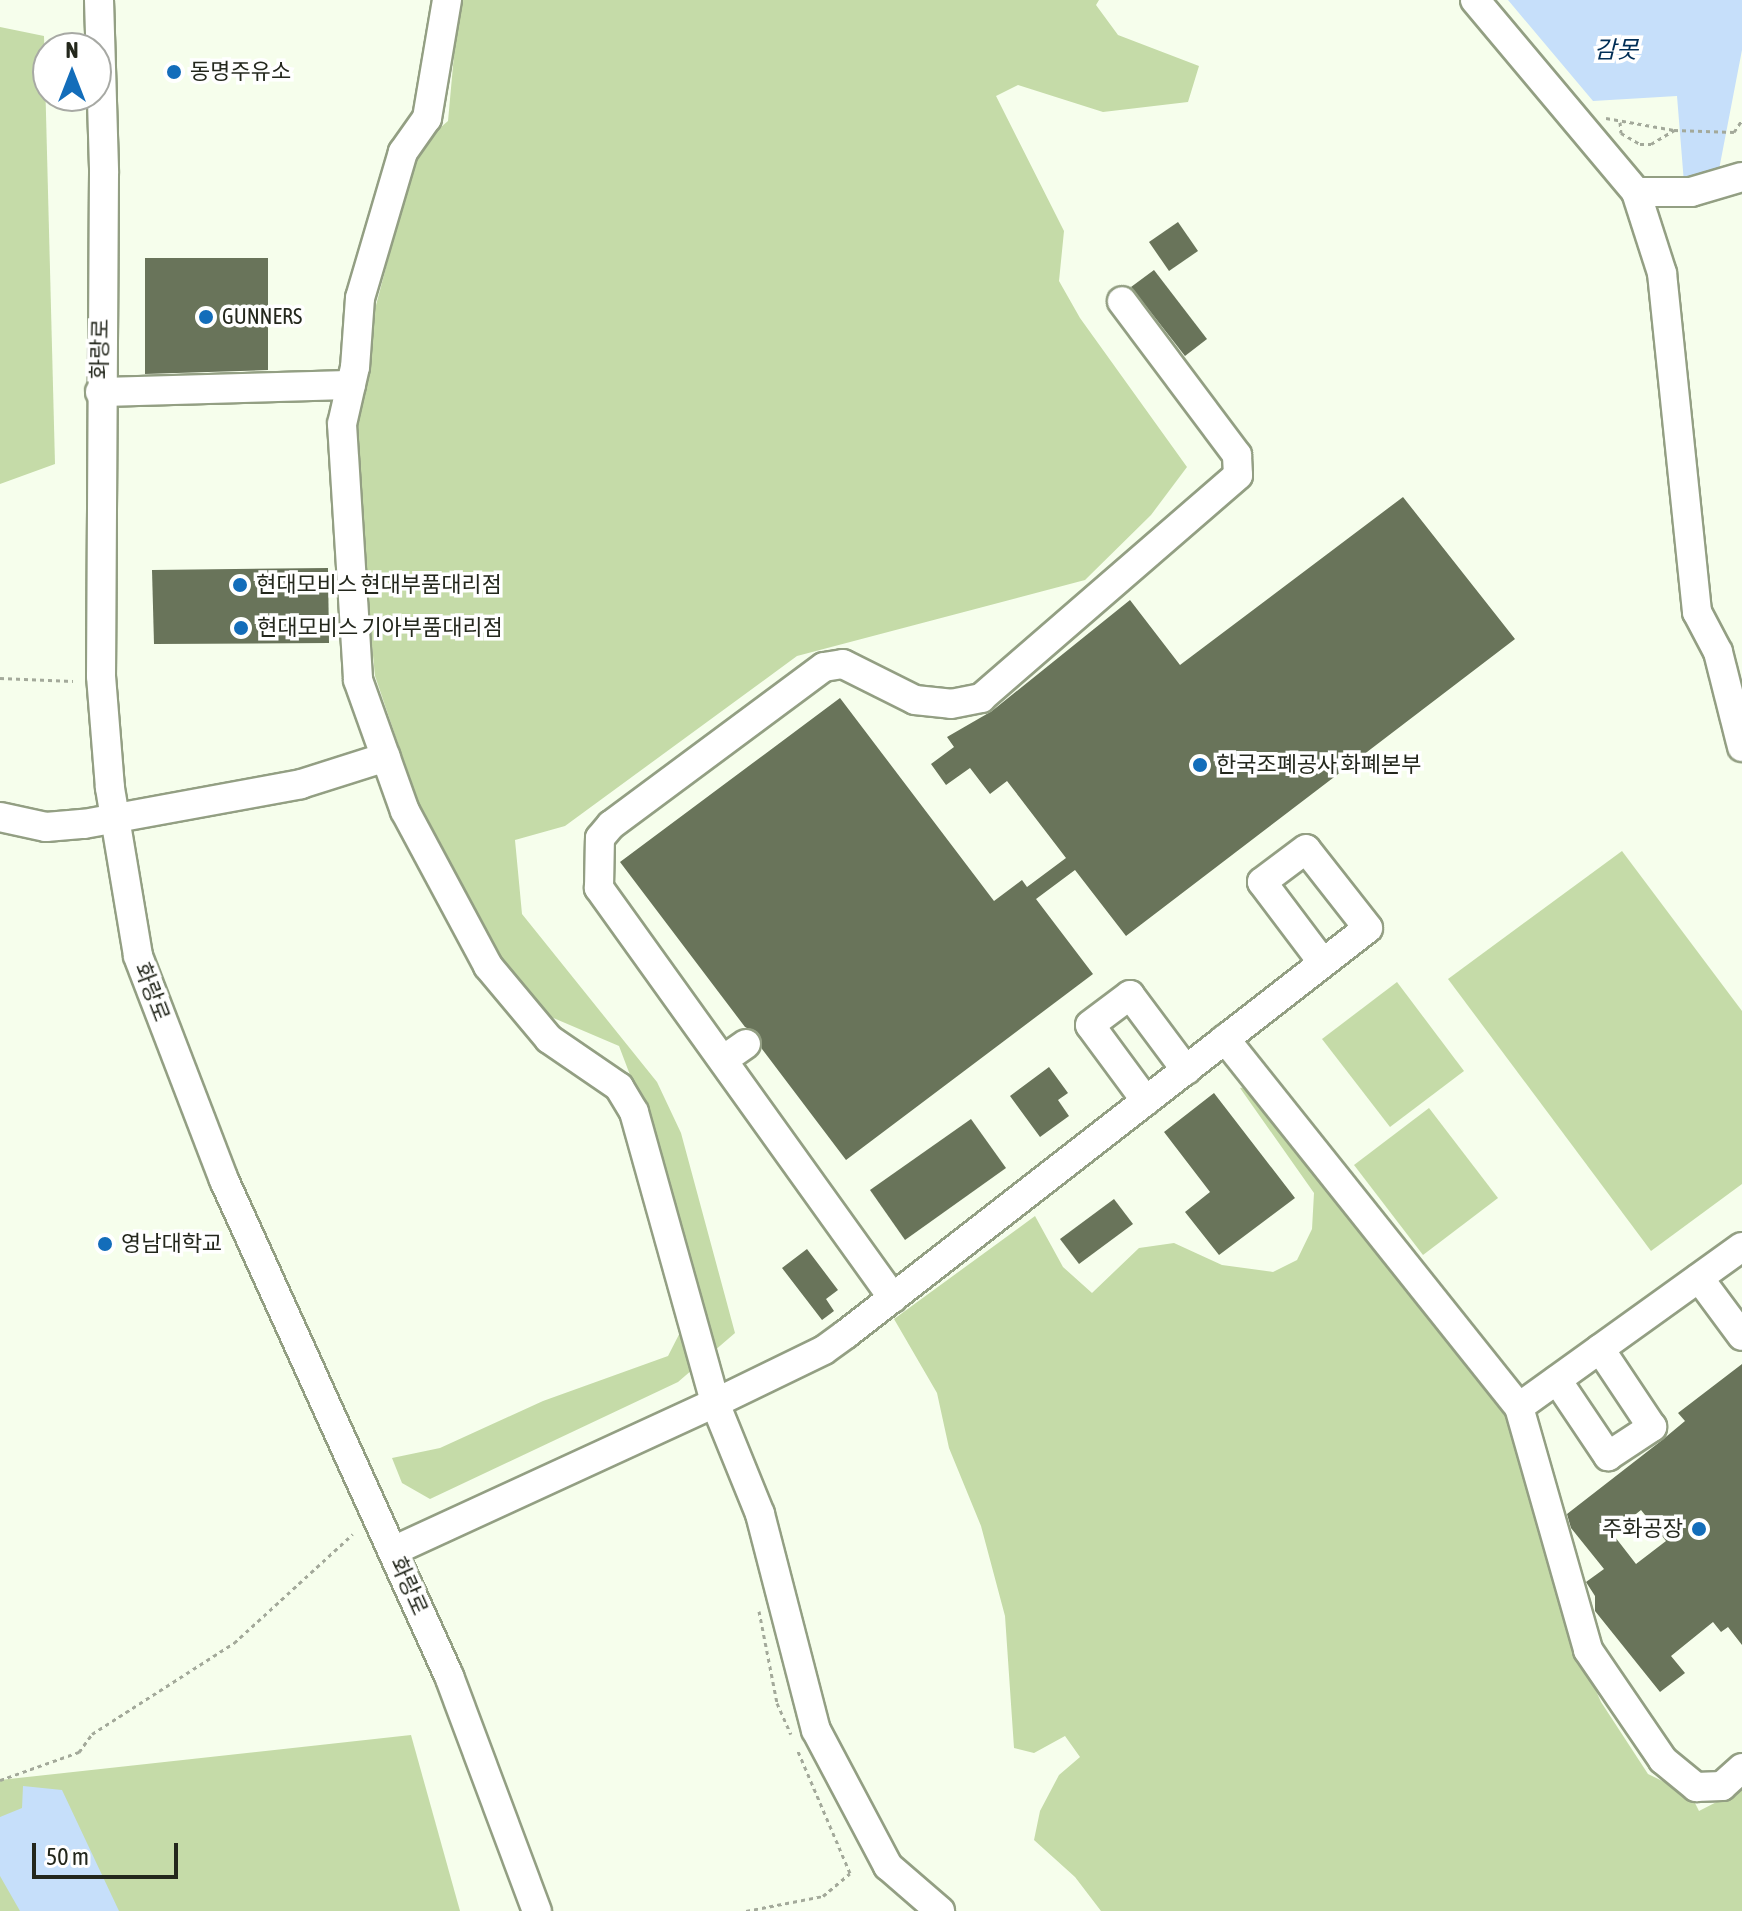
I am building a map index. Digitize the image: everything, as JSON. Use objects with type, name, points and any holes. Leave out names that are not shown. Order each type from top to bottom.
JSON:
[{"type":"street","name":"화랑로","points":[[99,0],[104,173],[100,392],[101,676],[114,815],[138,956],[224,1180],[449,1676],[537,1911]]},
{"type":"street","points":[[447,0],[427,118],[403,152],[360,298],[351,385],[342,424],[358,680],[405,811],[488,966],[549,1039],[619,1087],[634,1112],[715,1403],[760,1514],[816,1730],[888,1866],[940,1911]]},
{"type":"street","points":[[1475,0],[1636,192],[1662,273],[1697,612],[1718,652],[1742,747]]},
{"type":"street","points":[[1636,192],[1691,192],[1742,177]]},
{"type":"street","points":[[893,1298],[734,1052],[599,888],[600,838],[824,667],[843,664],[915,700],[951,704],[981,698],[1238,475],[1237,455],[1122,301]]},
{"type":"street","points":[[100,392],[351,385]]},
{"type":"street","points":[[0,817],[46,827],[301,784],[386,757]]},
{"type":"street","points":[[393,1551],[824,1350],[1323,963]]},
{"type":"street","points":[[1146,1101],[1090,1025],[1130,995],[1186,1070]]},
{"type":"street","points":[[1225,1039],[1519,1407],[1588,1650],[1663,1760],[1696,1787],[1722,1786],[1742,1768]]},
{"type":"street","points":[[1519,1407],[1742,1247]]},
{"type":"street","points":[[1699,1278],[1742,1336]]},
{"type":"street","points":[[1557,1380],[1608,1456],[1652,1427],[1600,1349]]},
{"type":"path","points":[[1620,122],[1621,133],[1640,144],[1651,144],[1674,130],[1734,132],[1742,120]]},
{"type":"path","points":[[0,678],[73,681]]},
{"type":"path","points":[[0,1780],[79,1752],[92,1734],[234,1643],[353,1534]]},
{"type":"path","points":[[746,1911],[823,1896],[850,1873],[777,1703],[756,1598]]},
{"type":"green space","points":[[459,0],[1099,0],[1096,5],[1118,35],[1199,66],[1188,102],[1103,112],[1018,85],[996,96],[1064,231],[1059,281],[1080,318],[1187,467],[1151,515],[1085,580],[797,656],[565,826],[515,840],[522,914],[657,1082],[681,1133],[735,1333],[678,1382],[430,1499],[402,1483],[392,1458],[440,1448],[543,1401],[668,1356],[689,1315],[646,1117],[619,1046],[537,1011],[486,937],[419,805],[375,676],[351,428],[371,324],[418,147],[448,121]]},
{"type":"green space","points":[[0,27],[32,34],[32,112],[46,112],[55,464],[0,484]]},
{"type":"green space","points":[[1622,851],[1742,1011],[1742,1184],[1651,1251],[1448,979]]},
{"type":"green space","points":[[1397,982],[1464,1071],[1390,1127],[1322,1039]]},
{"type":"green space","points":[[1252,1086],[1511,1421],[1570,1632],[1601,1702],[1648,1774],[1691,1795],[1699,1811],[1742,1789],[1742,1911],[1101,1911],[1075,1877],[1034,1840],[1040,1811],[1059,1775],[1080,1757],[1065,1736],[1034,1753],[1014,1748],[1005,1616],[981,1526],[949,1448],[937,1393],[894,1319],[1035,1216],[1063,1267],[1092,1293],[1139,1248],[1174,1243],[1222,1265],[1273,1272],[1297,1260],[1312,1229],[1314,1193],[1240,1088]]},
{"type":"green space","points":[[1429,1108],[1498,1198],[1423,1255],[1354,1165]]},
{"type":"green space","points":[[411,1735],[460,1911],[0,1911],[0,1780]]},
{"type":"water","name":"감못","points":[[1508,0],[1742,0],[1742,50],[1717,180],[1684,183],[1677,96],[1593,101]]},
{"type":"water","points":[[23,1786],[62,1790],[119,1911],[20,1911],[0,1876],[0,1817],[22,1808]]},
{"type":"building","points":[[1178,222],[1198,251],[1169,271],[1149,242]]},
{"type":"building","name":"GUNNERS","points":[[145,258],[268,258],[268,370],[145,374]]},
{"type":"building","points":[[1154,270],[1207,339],[1185,356],[1131,287]]},
{"type":"building","points":[[1403,497],[1515,639],[1126,936],[1075,870],[1036,899],[1093,974],[846,1160],[762,1049],[759,1034],[745,1027],[620,862],[840,698],[994,901],[1022,880],[1027,887],[1066,858],[1007,781],[990,794],[970,768],[946,785],[931,764],[954,747],[947,737],[992,711],[1130,600],[1180,665]]},
{"type":"building","points":[[328,568],[329,643],[154,644],[152,570]]},
{"type":"building","points":[[1049,1067],[1068,1093],[1058,1100],[1069,1116],[1040,1137],[1010,1096]]},
{"type":"building","points":[[1214,1093],[1295,1198],[1219,1255],[1185,1212],[1210,1192],[1164,1132]]},
{"type":"building","points":[[971,1119],[1006,1168],[905,1240],[870,1190]]},
{"type":"building","points":[[1114,1199],[1133,1224],[1079,1264],[1060,1239]]},
{"type":"building","points":[[807,1249],[838,1290],[826,1299],[834,1311],[822,1320],[782,1268]]},
{"type":"building","name":"주화공장","points":[[1742,1364],[1742,1645],[1728,1627],[1721,1632],[1713,1622],[1671,1656],[1685,1673],[1660,1692],[1595,1611],[1595,1596],[1586,1582],[1604,1569],[1571,1528],[1567,1514],[1685,1421],[1678,1413]],"holes":[[[1641,1510],[1666,1541],[1636,1564],[1612,1533]]]},
{"type":"place","name":"동명주유소","points":[[174,72]]},
{"type":"place","name":"GUNNERS","points":[[206,317]]},
{"type":"place","name":"현대모비스 현대부품대리점","points":[[240,585]]},
{"type":"place","name":"현대모비스 기아부품대리점","points":[[241,628]]},
{"type":"place","name":"한국조폐공사 화폐본부","points":[[1200,765]]},
{"type":"place","name":"영남대학교","points":[[105,1244]]},
{"type":"place","name":"주화공장","points":[[1699,1529]]}]
